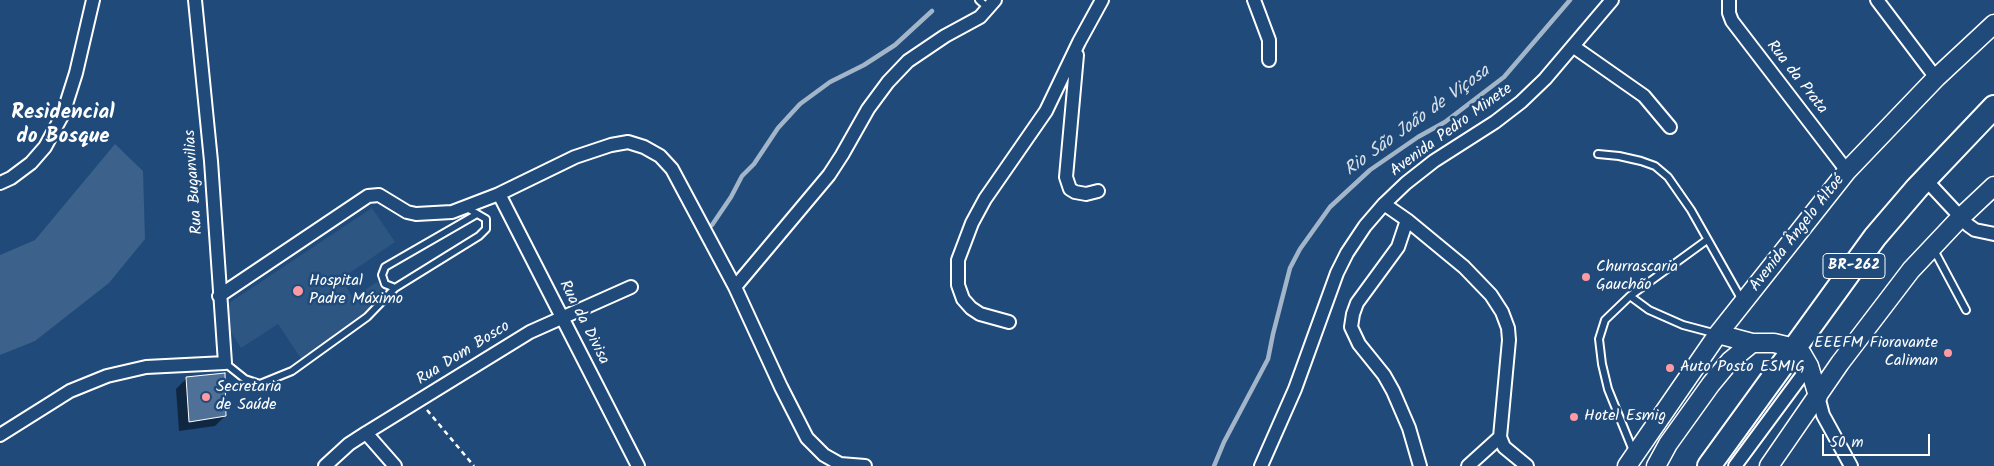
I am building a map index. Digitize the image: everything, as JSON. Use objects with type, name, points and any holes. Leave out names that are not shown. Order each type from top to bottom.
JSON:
[{"type":"highway","name":"BR-262","points":[[1709,466],[1875,238],[1925,179],[1994,107]]},
{"type":"street","points":[[0,183],[11,178],[32,163],[46,147],[63,114],[76,73],[93,0]]},
{"type":"street","name":"Rua Buganvilias","points":[[195,0],[211,160],[225,363]]},
{"type":"street","points":[[1009,322],[980,314],[963,299],[958,285],[958,260],[972,222],[1046,111],[1079,42],[1102,0]]},
{"type":"street","points":[[1254,0],[1269,40],[1269,60]]},
{"type":"street","name":"Avenida Pedro Minete","points":[[1261,466],[1295,389],[1337,273],[1347,253],[1384,204],[1434,161],[1495,122],[1521,102],[1574,47],[1612,0]]},
{"type":"street","name":"Rua da Prata","points":[[1729,0],[1729,13],[1732,21],[1847,171]]},
{"type":"street","points":[[1877,0],[1936,78]]},
{"type":"street","points":[[735,287],[828,175],[842,155],[868,109],[894,76],[913,57],[945,36],[971,23],[992,4]]},
{"type":"street","name":"Avenida Ângelo Altoé","points":[[1634,463],[1718,334],[1847,171],[1936,78],[1994,24]]},
{"type":"street","points":[[1079,42],[1066,177],[1070,189],[1074,192],[1086,194],[1098,191]]},
{"type":"street","points":[[1574,47],[1644,96],[1670,127]]},
{"type":"street","points":[[219,296],[368,196],[379,195],[407,212],[416,214],[472,211],[499,194],[575,157],[610,145],[628,142],[644,147],[660,156],[672,168],[735,287],[781,387],[807,438],[837,465],[866,466]]},
{"type":"street","points":[[1925,179],[1960,218],[1975,230],[1994,234]]},
{"type":"street","points":[[1769,466],[1906,276],[1960,218],[1993,190]]},
{"type":"street","name":"Rua da Divisa","points":[[499,194],[638,466]]},
{"type":"street","points":[[1384,204],[1407,220],[1464,267],[1491,295],[1502,312],[1510,340],[1500,422],[1500,437],[1504,447],[1527,466]]},
{"type":"street","points":[[1407,220],[1398,247],[1357,303],[1352,314],[1351,328],[1359,344],[1393,391],[1411,435],[1420,466]]},
{"type":"street","name":"Rua Dom Bosco","points":[[324,466],[349,444],[530,332],[631,286]]},
{"type":"street","points":[[1718,334],[1752,343],[1774,343],[1795,348],[1802,354],[1809,366],[1823,415],[1851,466]]},
{"type":"street","points":[[1656,466],[1668,444],[1711,384],[1730,361],[1752,343]]},
{"type":"street","points":[[0,435],[70,391],[106,376],[146,367],[225,363]]},
{"type":"street","points":[[1735,466],[1809,366]]},
{"type":"street","points":[[366,433],[395,466]]},
{"type":"street","points":[[1468,466],[1500,437]]},
{"type":"lane","points":[[979,0],[992,4]]},
{"type":"lane","points":[[1598,154],[1619,156],[1655,166],[1668,177],[1681,194],[1743,303]]},
{"type":"lane","points":[[225,363],[245,378],[260,384],[292,371],[367,317],[395,288],[479,236],[486,229],[486,219],[472,211],[385,267],[382,275],[385,284],[395,288]]},
{"type":"lane","points":[[1634,463],[1608,389],[1602,364],[1599,339],[1605,320],[1630,296],[1707,240]]},
{"type":"lane","points":[[1932,246],[1966,310]]},
{"type":"lane","points":[[1630,296],[1649,310],[1683,325],[1718,334]]},
{"type":"path","points":[[419,400],[474,466]]},
{"type":"shaded area","points":[[115,144],[143,171],[145,239],[109,283],[35,341],[0,355],[0,255],[35,240]]},
{"type":"shaded area","name":"Hospital Padre Máximo","points":[[372,208],[395,242],[341,279],[353,298],[377,282],[390,302],[302,360],[278,324],[241,348],[217,311]]},
{"type":"building","name":"Secretaria de Saúde","points":[[225,373],[226,416],[189,422],[186,377]]},
{"type":"waterway","name":"Rio São João de Viçosa","points":[[1214,466],[1224,442],[1268,359],[1290,268],[1300,249],[1330,207],[1370,170],[1418,137],[1445,122],[1504,77],[1570,0]]},
{"type":"waterway","points":[[712,225],[731,197],[742,176],[754,164],[778,128],[800,104],[830,82],[864,65],[895,45],[932,11]]},
{"type":"place","name":"Churrascaria Gauchão","points":[[1586,277]]},
{"type":"place","name":"Hospital Padre Máximo","points":[[298,291]]},
{"type":"place","name":"EEEFM Fioravante Caliman","points":[[1948,353]]},
{"type":"place","name":"Auto Posto ESMIG","points":[[1670,368]]},
{"type":"place","name":"Secretaria de Saúde","points":[[206,397]]},
{"type":"place","name":"Hotel Esmig","points":[[1574,417]]},
{"type":"district","name":"Residencial do Bosque","points":[[63,126]]}]
